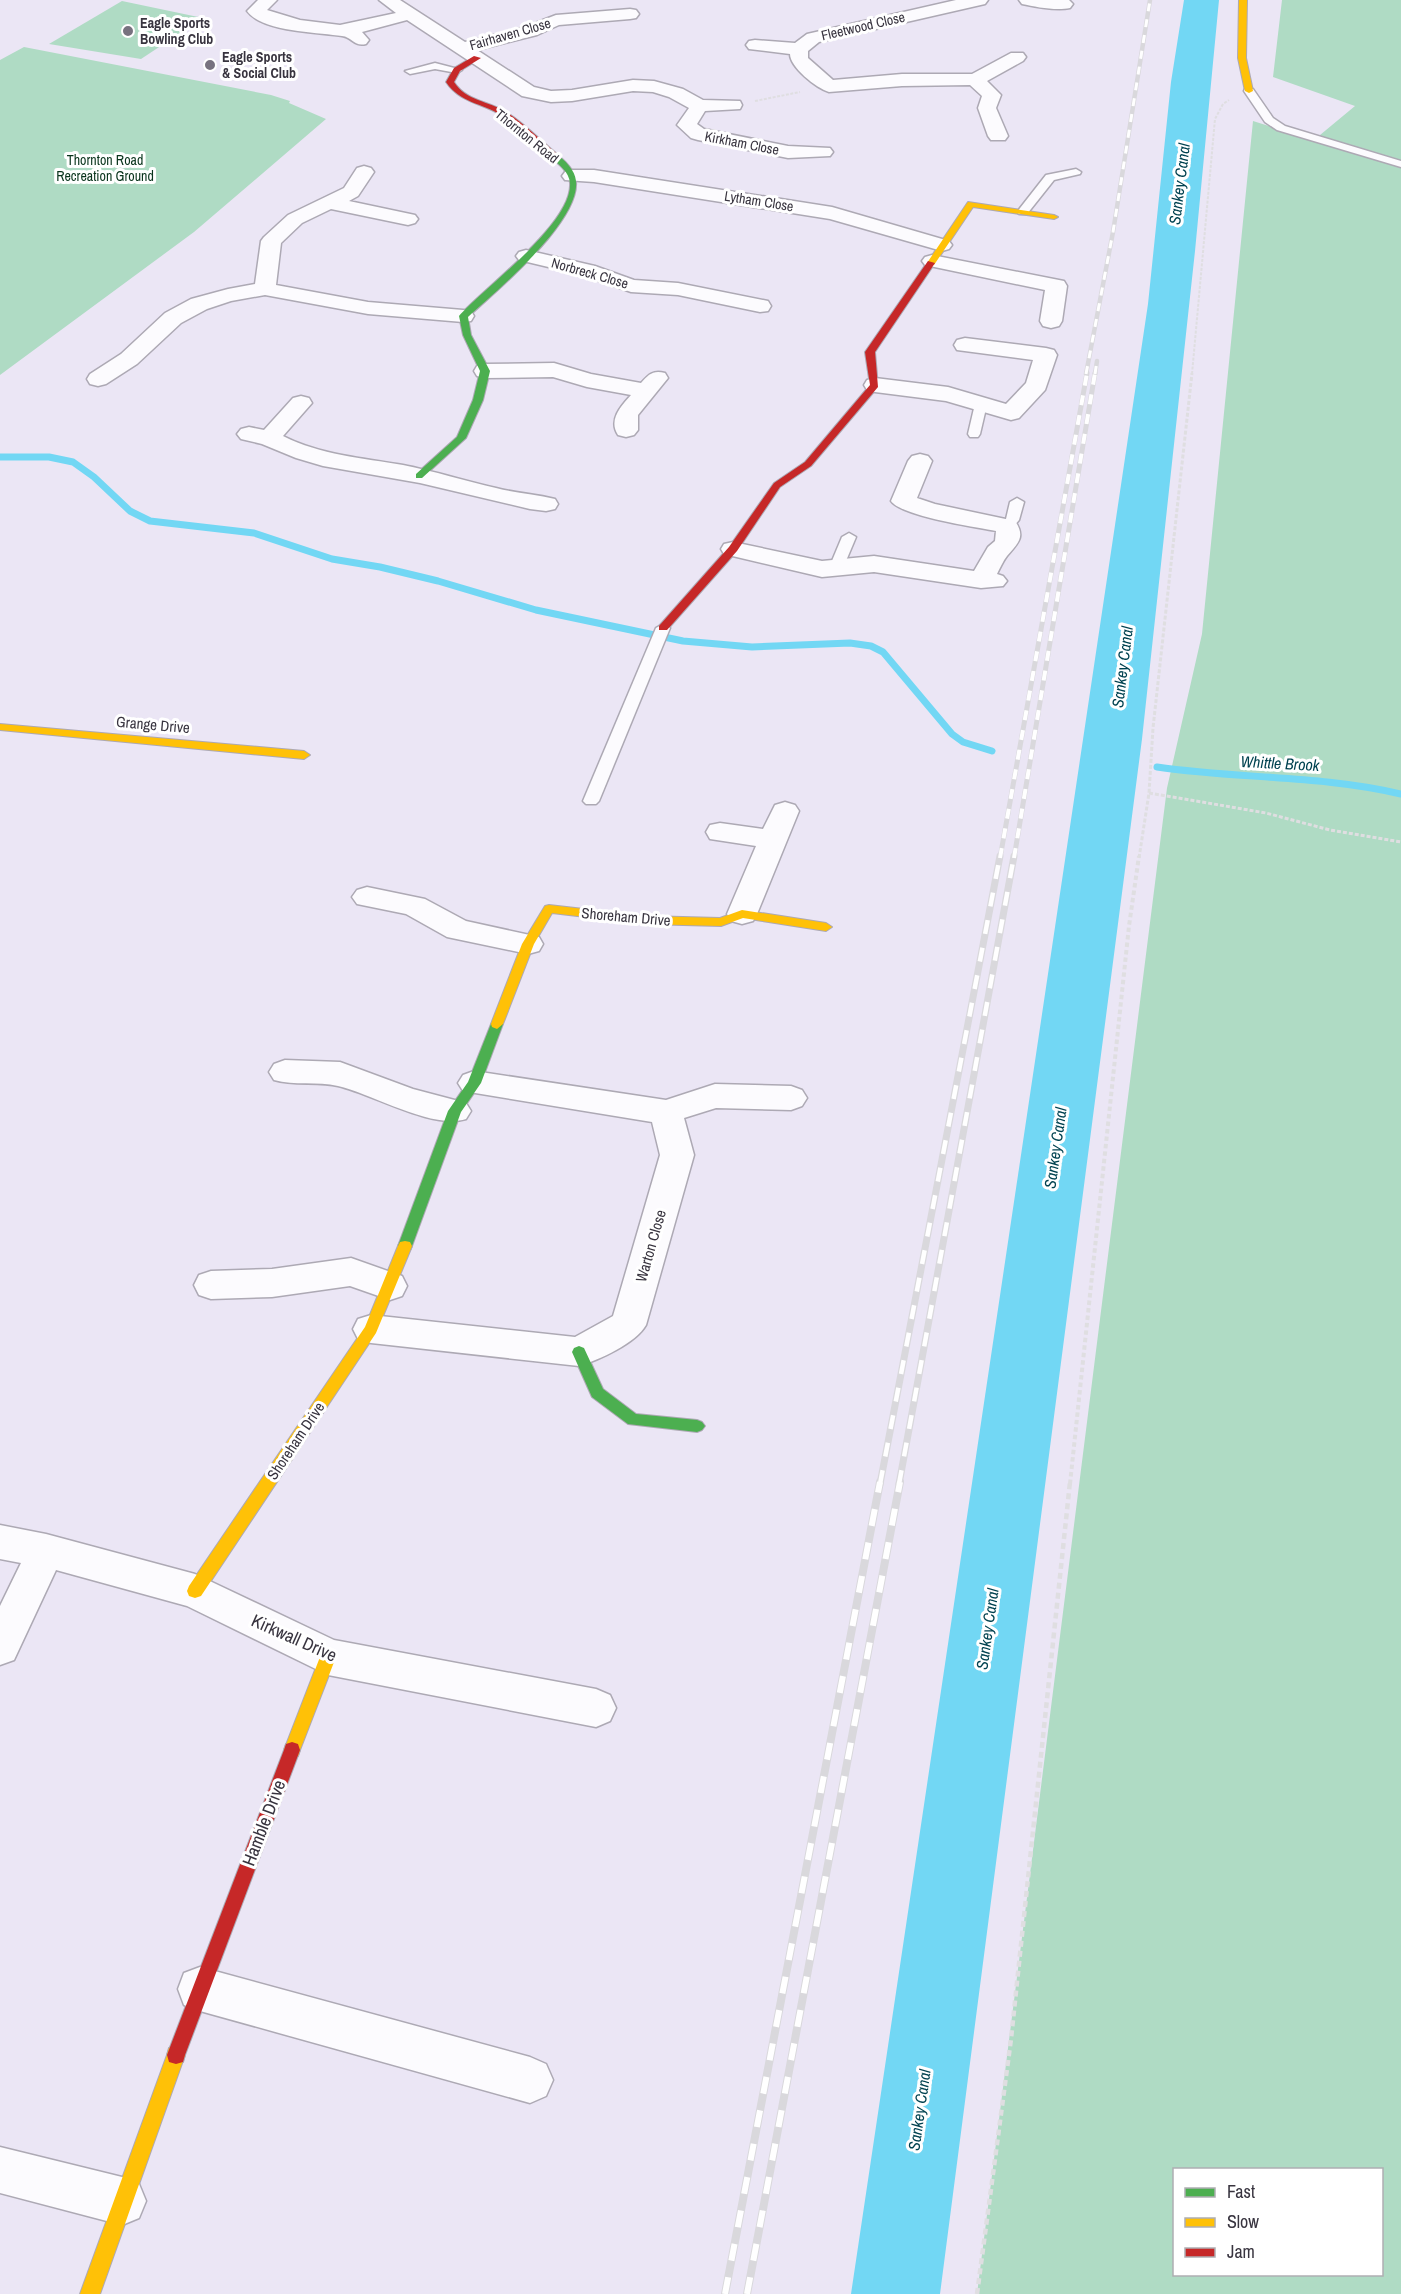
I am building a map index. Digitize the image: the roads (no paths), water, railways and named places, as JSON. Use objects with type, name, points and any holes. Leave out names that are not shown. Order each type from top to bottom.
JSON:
[{"type":"street","points":[[268,0],[256,11],[265,17],[355,35],[411,14]]},
{"type":"street","points":[[388,0],[470,53],[457,70]]},
{"type":"street","points":[[907,0],[925,11]]},
{"type":"street","name":"Fleetwood Close","points":[[799,49],[813,38],[980,0]]},
{"type":"street","points":[[1028,0],[1064,3]]},
{"type":"street","points":[[1243,0],[1241,52],[1244,78],[1249,91]]},
{"type":"street","name":"Fairhaven Close","points":[[470,53],[556,20],[630,14]]},
{"type":"street","points":[[756,45],[799,49],[800,60],[829,86]]},
{"type":"street","name":"Kirkham Close","points":[[470,53],[516,86],[538,94],[568,96],[608,87],[639,85],[665,89],[699,106],[733,105]]},
{"type":"street","points":[[804,91],[870,81],[924,78],[975,80],[1017,57]]},
{"type":"street","name":"Thornton Road","points":[[457,70],[450,82],[453,88],[466,98],[487,105],[507,116],[563,165],[572,176]]},
{"type":"street","points":[[975,80],[992,95],[987,108],[998,136]]},
{"type":"street","name":"Kirkham Close","points":[[699,106],[687,125],[698,134],[788,152],[826,152]]},
{"type":"street","points":[[265,289],[272,241],[295,219],[351,192],[366,170]]},
{"type":"street","name":"Lytham Close","points":[[572,176],[594,176],[832,213],[937,253],[1056,286],[1052,321]]},
{"type":"street","name":"Norbreck Close","points":[[463,316],[526,256],[571,202],[575,187],[572,176]]},
{"type":"street","points":[[330,203],[408,219]]},
{"type":"street","points":[[663,628],[733,549],[777,485],[808,464],[875,385],[870,352],[971,204],[1054,217]]},
{"type":"street","name":"Norbreck Close","points":[[526,256],[588,270],[631,286],[678,289],[760,306]]},
{"type":"street","points":[[96,380],[129,359],[173,318],[199,304],[228,295],[265,289],[369,308],[463,316],[467,335],[485,371],[478,400],[461,438],[419,476]]},
{"type":"street","points":[[875,385],[948,394],[1011,413],[1037,385],[1046,355],[965,345]]},
{"type":"street","points":[[485,371],[554,369],[587,380],[652,384],[627,414],[626,430]]},
{"type":"street","points":[[301,403],[258,436],[307,454],[419,476],[501,498],[551,504]]},
{"type":"street","points":[[733,549],[822,569],[874,564],[988,581],[997,552],[1007,543],[1009,533],[1006,526],[929,510],[903,501],[920,461]]},
{"type":"street","name":"Grange Drive","points":[[0,728],[304,755]]},
{"type":"street","points":[[742,914],[771,839],[785,811]]},
{"type":"street","points":[[720,832],[771,839]]},
{"type":"street","points":[[367,897],[414,906],[458,930],[528,944]]},
{"type":"street","name":"Shoreham Drive","points":[[195,1591],[371,1329],[390,1286],[455,1110],[474,1083],[528,944],[549,909],[667,921],[721,922],[742,914],[826,927]]},
{"type":"street","points":[[285,1072],[340,1074],[406,1099],[455,1110]]},
{"type":"street","points":[[474,1083],[666,1113],[715,1096],[791,1098]]},
{"type":"street","name":"Warton Close","points":[[579,1352],[628,1325],[677,1155],[666,1113]]},
{"type":"street","points":[[211,1286],[272,1283],[351,1272],[390,1286]]},
{"type":"street","points":[[371,1329],[579,1352],[597,1393],[633,1420],[697,1426]]},
{"type":"street","name":"Kirkwall Drive","points":[[0,1542],[46,1551],[195,1591],[328,1657],[596,1708]]},
{"type":"street","points":[[0,1647],[46,1551]]},
{"type":"street","name":"Hamble Drive","points":[[90,2294],[200,1989],[328,1657]]},
{"type":"street","points":[[200,1989],[530,2080]]},
{"type":"street","points":[[0,2170],[122,2201]]},
{"type":"lane","points":[[410,71],[435,66],[457,70]]},
{"type":"lane","points":[[1249,91],[1269,120],[1281,128],[1401,164]]},
{"type":"lane","points":[[1036,174],[1050,177],[1076,172]]},
{"type":"lane","points":[[1023,212],[1050,177]]},
{"type":"lane","points":[[974,434],[981,404]]},
{"type":"lane","points":[[1006,526],[1012,520],[1017,502]]},
{"type":"lane","points":[[836,568],[849,537]]},
{"type":"lane","points":[[591,801],[663,628]]},
{"type":"water","name":"Sankey Canal","points":[[1184,0],[1219,0],[1195,251],[1142,739],[940,2294],[851,2294],[1148,304],[1171,82]]},
{"type":"waterway","points":[[0,457],[49,457],[73,462],[94,477],[130,511],[150,521],[254,533],[332,559],[380,567],[438,581],[536,610],[683,641],[752,647],[850,643],[871,646],[883,652],[952,734],[963,742],[992,751]]},
{"type":"waterway","name":"Whittle Brook","points":[[1157,767],[1341,783],[1401,794]]},
{"type":"railway","points":[[1086,374],[1113,232],[1150,0]]},
{"type":"railway","points":[[1095,374],[1097,361]]},
{"type":"railway","points":[[1000,858],[1087,373]]},
{"type":"railway","points":[[1014,858],[1095,373]]},
{"type":"railway","points":[[880,1484],[1000,856]]},
{"type":"railway","points":[[899,1484],[1014,856]]},
{"type":"railway","points":[[725,2294],[880,1482]]},
{"type":"railway","points":[[747,2294],[900,1482]]},
{"type":"place","name":"Eagle Sports Bowling Club","points":[[128,31]]},
{"type":"place","name":"Eagle Sports & Social Club","points":[[210,65]]},
{"type":"park label","name":"Thornton Road Recreation Ground","points":[[105,168]]}]
